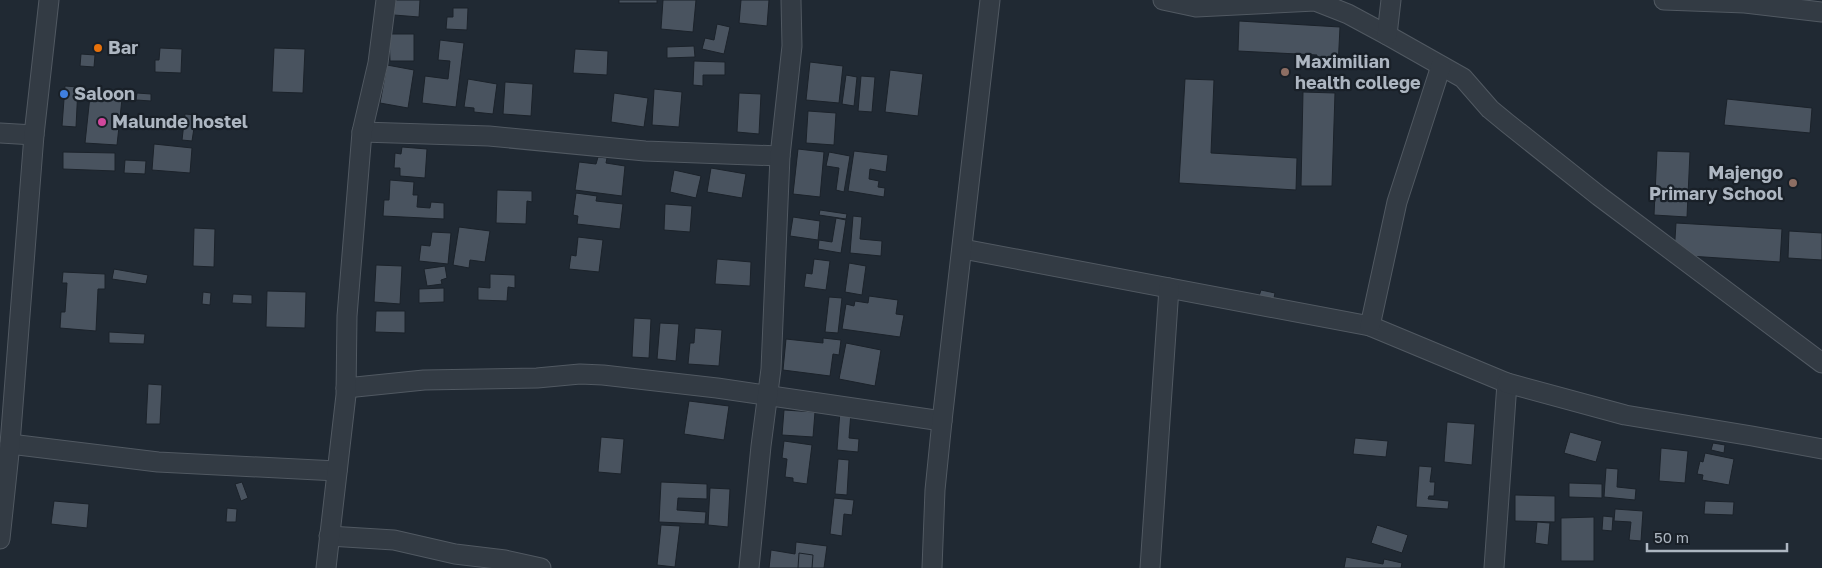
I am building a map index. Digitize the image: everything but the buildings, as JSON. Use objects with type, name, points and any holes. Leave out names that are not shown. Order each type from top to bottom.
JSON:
[{"type":"street","points":[[0,539],[7,431],[34,135],[49,0]]},
{"type":"street","points":[[326,568],[346,388],[347,316],[362,132],[378,63],[386,0]]},
{"type":"street","points":[[749,568],[771,369],[780,156],[792,46],[791,0]]},
{"type":"street","points":[[932,568],[935,490],[942,421],[990,0]]},
{"type":"street","points":[[1163,0],[1196,4],[1314,1],[1340,10],[1387,35],[1463,78],[1490,109],[1599,196],[1822,363]]},
{"type":"street","points":[[1387,35],[1391,0]]},
{"type":"street","points":[[1664,0],[1746,2],[1822,12]]},
{"type":"street","points":[[1370,326],[1397,202],[1441,66]]},
{"type":"street","points":[[362,132],[489,136],[645,151],[780,156]]},
{"type":"street","points":[[0,133],[34,135]]},
{"type":"street","points":[[962,249],[1370,326],[1507,383],[1625,415],[1822,449]]},
{"type":"street","points":[[1150,568],[1169,288]]},
{"type":"street","points":[[346,388],[424,380],[536,378],[580,374],[628,377],[942,421]]},
{"type":"street","points":[[1494,568],[1507,383]]},
{"type":"street","points":[[7,431],[158,462],[337,471]]},
{"type":"street","points":[[329,536],[394,540],[455,554],[505,560],[541,568]]},
{"type":"place","name":"Bar","points":[[98,48]]},
{"type":"place","name":"Maximilian health college","points":[[1285,72]]},
{"type":"place","name":"Saloon","points":[[64,94]]},
{"type":"place","name":"Malunde hostel","points":[[102,122]]},
{"type":"place","name":"Majengo Primary School","points":[[1793,183]]}]
